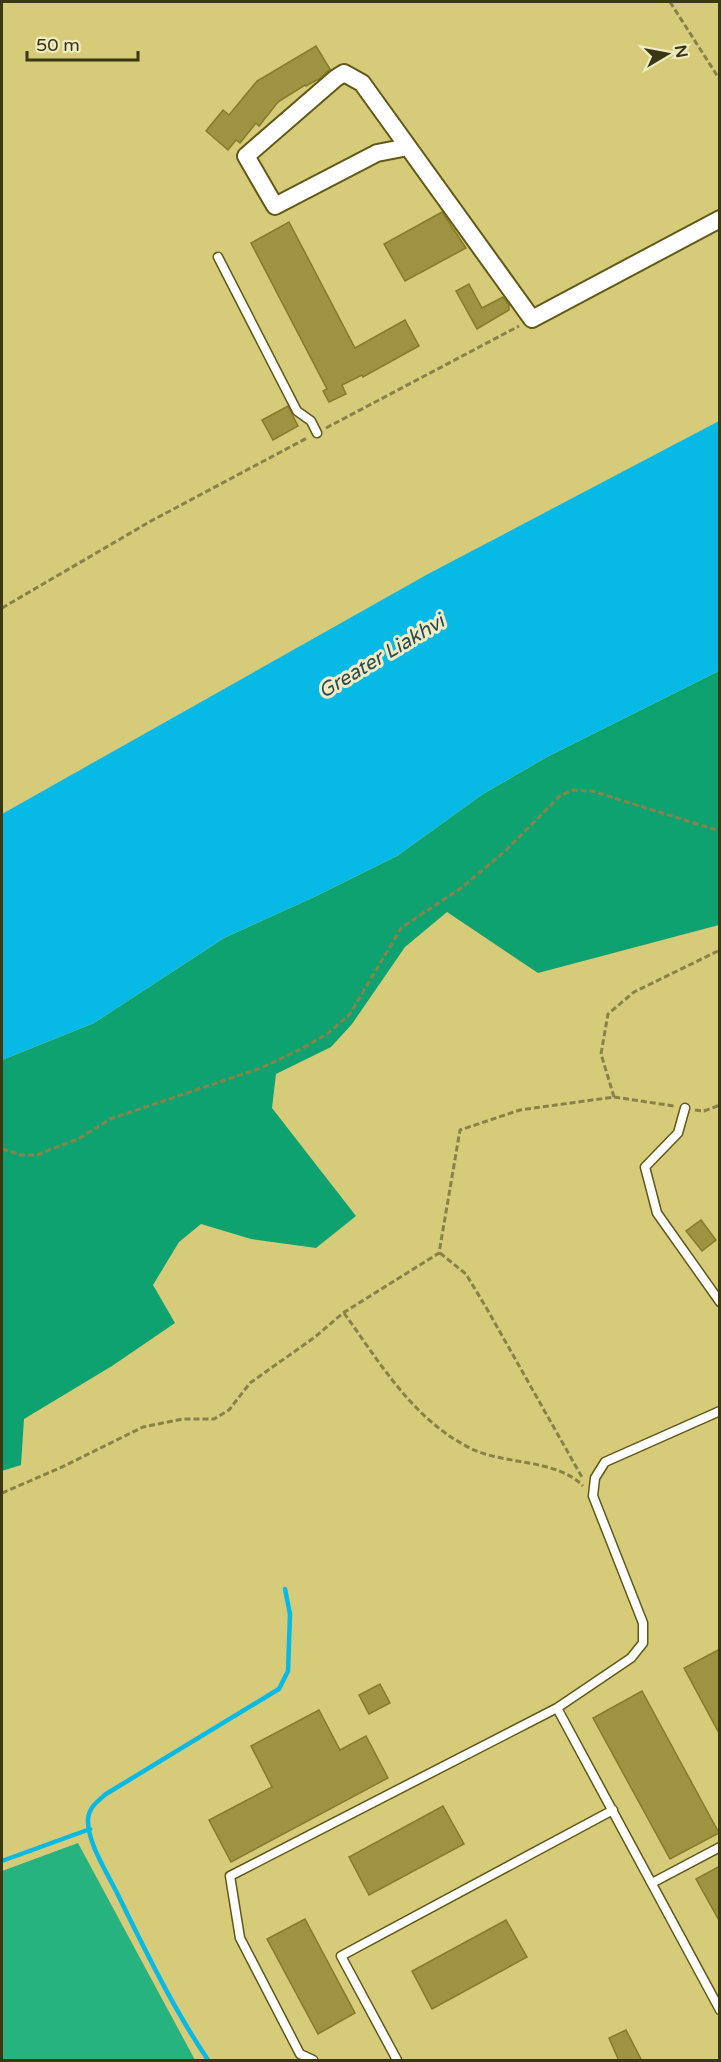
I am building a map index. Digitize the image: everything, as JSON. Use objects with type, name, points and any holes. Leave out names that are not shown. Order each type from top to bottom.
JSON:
[{"type":"street","points":[[408,147],[377,153],[275,206],[246,156],[336,78],[344,73],[362,83],[532,319],[720,219]]},
{"type":"lane","points":[[218,257],[297,411],[311,421],[317,433]]},
{"type":"lane","points":[[685,1108],[678,1133],[645,1167],[657,1213],[720,1302]]},
{"type":"lane","points":[[313,2061],[300,2054],[240,1938],[230,1876],[558,1708],[631,1658],[643,1643],[643,1623],[593,1496],[595,1478],[606,1462],[720,1411]]},
{"type":"lane","points":[[558,1708],[720,2010]]},
{"type":"lane","points":[[397,2061],[341,1956],[613,1810]]},
{"type":"lane","points":[[652,1883],[720,1847]]},
{"type":"path","points":[[670,2],[720,80]]},
{"type":"path","points":[[2,608],[151,521],[532,319]]},
{"type":"path","points":[[2,1149],[21,1155],[38,1155],[80,1138],[110,1119],[261,1068],[327,1034],[350,1014],[401,928],[461,888],[496,860],[560,796],[573,790],[592,791],[720,831]]},
{"type":"path","points":[[614,1097],[601,1054],[608,1014],[634,992],[720,950]]},
{"type":"path","points":[[2,1493],[63,1467],[143,1427],[183,1419],[214,1419],[229,1410],[250,1383],[315,1337],[343,1313],[439,1253],[460,1130],[520,1110],[614,1097],[704,1111],[720,1105]]},
{"type":"path","points":[[439,1253],[466,1274],[593,1496]]},
{"type":"path","points":[[343,1313],[400,1389],[425,1417],[447,1435],[483,1452],[511,1461],[560,1471],[577,1480],[593,1496]]},
{"type":"green space","points":[[719,671],[719,925],[538,973],[447,912],[405,947],[352,1024],[331,1047],[276,1074],[272,1108],[356,1216],[316,1248],[251,1239],[201,1224],[179,1242],[153,1285],[175,1323],[112,1366],[24,1419],[21,1465],[2,1471],[2,1060],[94,1023],[224,938],[397,856],[483,794],[547,757]]},
{"type":"green space","points":[[78,1843],[195,2060],[2,2060],[2,1871]]},
{"type":"water","name":"Greater Liakhvi","points":[[719,421],[719,671],[547,757],[483,794],[397,856],[224,938],[94,1023],[2,1060],[2,814],[428,574]]},
{"type":"building","points":[[316,46],[330,69],[319,79],[278,102],[259,126],[256,123],[240,143],[236,140],[228,150],[206,131],[223,110],[229,115],[257,81]]},
{"type":"building","points":[[442,212],[466,248],[405,281],[384,244]]},
{"type":"building","points":[[289,222],[355,348],[405,320],[419,346],[363,377],[362,375],[342,385],[346,394],[329,402],[323,391],[327,389],[251,243]]},
{"type":"building","points":[[469,284],[482,308],[503,297],[509,305],[509,310],[477,329],[456,291]]},
{"type":"building","points":[[288,406],[298,426],[273,440],[262,420]]},
{"type":"building","points":[[701,1220],[716,1240],[702,1251],[686,1231]]},
{"type":"building","points":[[720,1649],[720,1735],[684,1668]]},
{"type":"building","points":[[380,1684],[390,1703],[369,1714],[359,1695]]},
{"type":"building","points":[[642,1691],[719,1833],[670,1859],[593,1718]]},
{"type":"building","points":[[319,1710],[340,1750],[366,1736],[388,1778],[231,1862],[209,1820],[272,1787],[251,1746]]},
{"type":"building","points":[[443,1806],[464,1844],[369,1895],[349,1857]]},
{"type":"building","points":[[720,1866],[720,1922],[696,1879]]},
{"type":"building","points":[[305,1919],[355,2013],[318,2034],[267,1939]]},
{"type":"building","points":[[506,1920],[527,1957],[432,2009],[412,1971]]},
{"type":"building","points":[[626,2030],[642,2061],[619,2061],[609,2038]]},
{"type":"waterway","points":[[208,2060],[160,1979],[99,1858],[91,1838],[88,1819],[92,1808],[106,1794],[279,1689],[288,1671],[290,1614],[285,1589]]},
{"type":"waterway","points":[[2,1861],[90,1829]]}]
